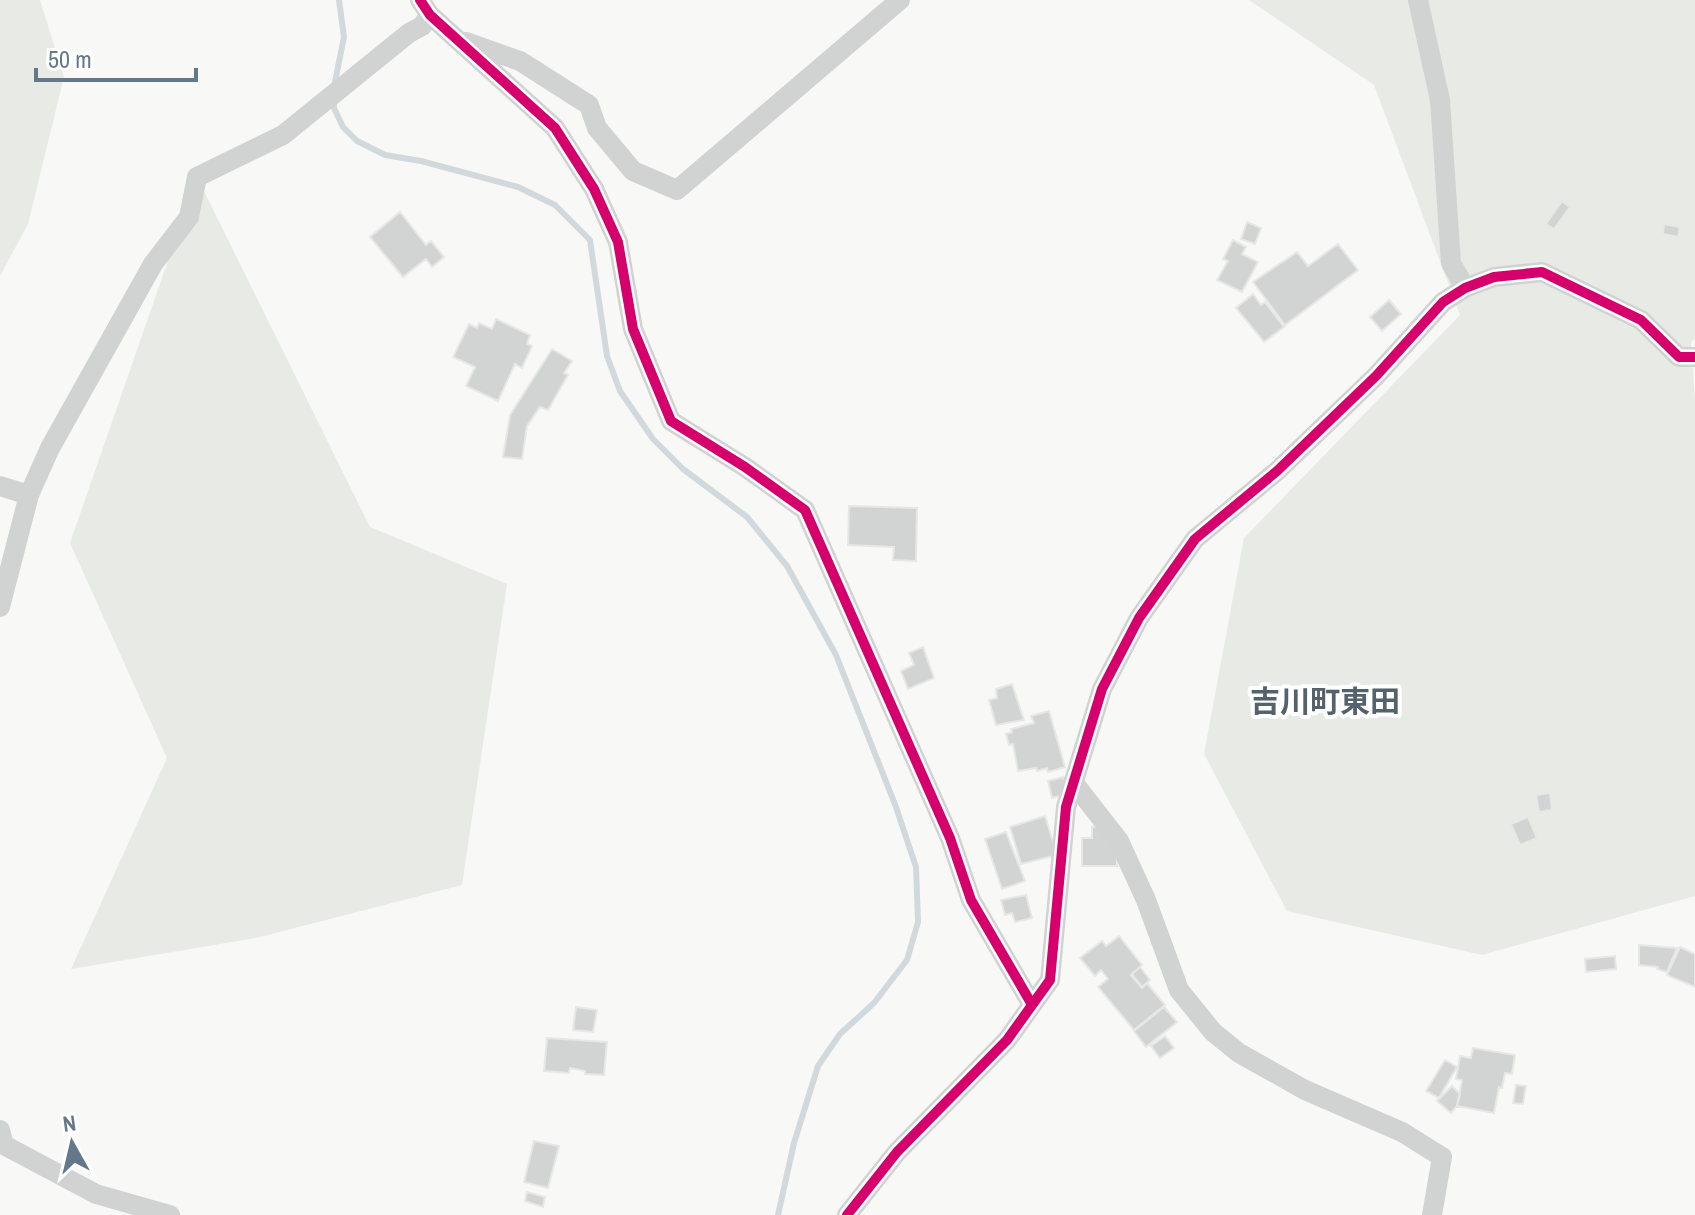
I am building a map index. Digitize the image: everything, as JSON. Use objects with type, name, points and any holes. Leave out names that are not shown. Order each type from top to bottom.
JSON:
[{"type":"street","points":[[457,39],[520,61],[589,105],[597,128],[633,171],[677,190],[900,0]]},
{"type":"street","points":[[1418,0],[1440,100],[1451,263],[1465,288]]},
{"type":"street","points":[[425,7],[555,128],[594,189],[618,242],[633,329],[671,421],[745,467],[805,510],[944,824],[971,900],[1031,1003]]},
{"type":"street","points":[[0,607],[29,495],[50,448],[153,264],[189,217],[197,177],[283,135],[409,33],[422,26],[425,7]]},
{"type":"street","points":[[847,1215],[897,1152],[1007,1040],[1050,980],[1066,807],[1102,689],[1139,618],[1195,539],[1277,471],[1376,376],[1443,302],[1465,288],[1494,277],[1542,272],[1641,320],[1679,357],[1695,357]]},
{"type":"street","points":[[0,486],[29,495]]},
{"type":"street","points":[[1073,782],[1119,841],[1146,900],[1179,990],[1213,1032],[1239,1053],[1305,1090],[1402,1132],[1442,1157],[1432,1215]]},
{"type":"street","points":[[0,1130],[4,1145],[96,1194],[170,1215]]},
{"type":"shaded area","points":[[0,0],[40,0],[64,77],[28,224],[0,276]]},
{"type":"shaded area","points":[[1249,0],[1695,0],[1695,339],[1691,342],[1695,400],[1695,896],[1482,955],[1287,911],[1204,754],[1244,538],[1460,315],[1374,85]]},
{"type":"shaded area","points":[[197,177],[370,527],[507,584],[462,885],[256,938],[71,969],[167,758],[70,543]]},
{"type":"building","points":[[1562,201],[1570,207],[1554,229],[1546,224]]},
{"type":"building","points":[[400,212],[426,245],[431,241],[444,257],[432,267],[426,259],[403,277],[370,237]]},
{"type":"building","points":[[1247,222],[1261,228],[1255,244],[1241,239]]},
{"type":"building","points":[[1664,224],[1680,227],[1678,237],[1663,234]]},
{"type":"building","points":[[1233,240],[1246,247],[1242,254],[1258,262],[1242,292],[1217,280],[1228,261],[1223,259]]},
{"type":"building","points":[[1338,244],[1358,270],[1285,325],[1253,282],[1297,252],[1308,266]]},
{"type":"building","points":[[1253,294],[1261,305],[1265,302],[1284,327],[1264,342],[1236,308]]},
{"type":"building","points":[[1389,300],[1401,314],[1382,331],[1370,317]]},
{"type":"building","points":[[496,319],[530,335],[527,344],[532,346],[522,368],[515,364],[498,401],[466,386],[475,367],[453,357],[469,324],[477,328],[479,323],[492,329]]},
{"type":"building","points":[[552,349],[572,361],[564,373],[568,375],[548,410],[540,407],[527,426],[522,459],[503,457],[510,415]]},
{"type":"building","points":[[849,506],[917,508],[916,561],[893,560],[894,547],[848,545]]},
{"type":"building","points":[[923,647],[934,678],[908,689],[901,671],[914,665],[909,653]]},
{"type":"building","points":[[1012,684],[1024,720],[996,725],[989,700],[997,698],[996,689]]},
{"type":"building","points":[[1049,711],[1065,767],[1048,772],[1047,768],[1018,771],[1013,744],[1009,745],[1006,734],[1012,732],[1011,729],[1034,723],[1031,716]]},
{"type":"building","points":[[1063,777],[1067,794],[1052,798],[1048,781]]},
{"type":"building","points":[[1550,793],[1552,810],[1539,812],[1536,795]]},
{"type":"building","points":[[1045,816],[1057,855],[1021,864],[1010,827]]},
{"type":"building","points":[[1528,817],[1537,838],[1520,845],[1511,824]]},
{"type":"building","points":[[1092,827],[1113,827],[1117,866],[1082,866],[1082,838],[1092,838]]},
{"type":"building","points":[[1006,832],[1025,881],[1002,889],[985,839]]},
{"type":"building","points":[[1026,895],[1032,918],[1015,922],[1012,913],[1005,915],[1001,900]]},
{"type":"building","points":[[1119,936],[1142,965],[1131,975],[1142,988],[1147,983],[1165,1005],[1134,1030],[1098,987],[1108,979],[1101,970],[1095,976],[1080,958],[1102,941],[1106,946]]},
{"type":"building","points":[[1639,945],[1677,948],[1667,972],[1658,967],[1639,965]]},
{"type":"building","points":[[1680,947],[1695,954],[1695,987],[1667,975]]},
{"type":"building","points":[[1615,956],[1616,969],[1586,972],[1585,959]]},
{"type":"building","points":[[1140,967],[1150,980],[1142,987],[1132,974]]},
{"type":"building","points":[[576,1007],[597,1010],[593,1032],[573,1030]]},
{"type":"building","points":[[1164,1007],[1177,1022],[1146,1047],[1134,1031]]},
{"type":"building","points":[[1165,1036],[1174,1048],[1160,1058],[1151,1046]]},
{"type":"building","points":[[547,1038],[607,1042],[604,1075],[585,1074],[585,1071],[570,1068],[569,1073],[544,1071]]},
{"type":"building","points":[[1473,1048],[1515,1055],[1512,1074],[1505,1073],[1502,1088],[1499,1087],[1494,1113],[1457,1106],[1462,1080],[1456,1079],[1460,1056],[1471,1058]]},
{"type":"building","points":[[1445,1060],[1457,1067],[1439,1098],[1426,1091]]},
{"type":"building","points":[[1516,1085],[1526,1086],[1523,1104],[1513,1103]]},
{"type":"building","points":[[1452,1086],[1460,1094],[1457,1106],[1451,1113],[1437,1101]]},
{"type":"building","points":[[534,1141],[559,1146],[548,1188],[524,1182]]},
{"type":"building","points":[[527,1192],[545,1197],[543,1207],[525,1201]]},
{"type":"waterway","points":[[334,87],[344,37],[339,0]]},
{"type":"waterway","points":[[334,98],[334,108],[343,127],[357,141],[385,155],[421,161],[518,187],[555,205],[590,240],[607,356],[620,391],[653,439],[683,469],[747,517],[787,566],[836,655],[896,807],[916,867],[918,922],[907,960],[874,1003],[840,1034],[818,1066],[794,1143],[778,1215]]},
{"type":"cycle path","points":[[420,0],[430,15],[555,128],[594,189],[618,242],[633,329],[671,421],[745,467],[805,510],[950,838],[971,900],[1031,1003]]},
{"type":"cycle path","points":[[847,1215],[897,1152],[1007,1040],[1050,980],[1066,807],[1102,689],[1139,618],[1195,539],[1277,471],[1376,376],[1443,302],[1465,288],[1494,277],[1542,272],[1641,320],[1679,357],[1695,357]]},
{"type":"district","name":"吉川町東田","points":[[1325,701]]}]
